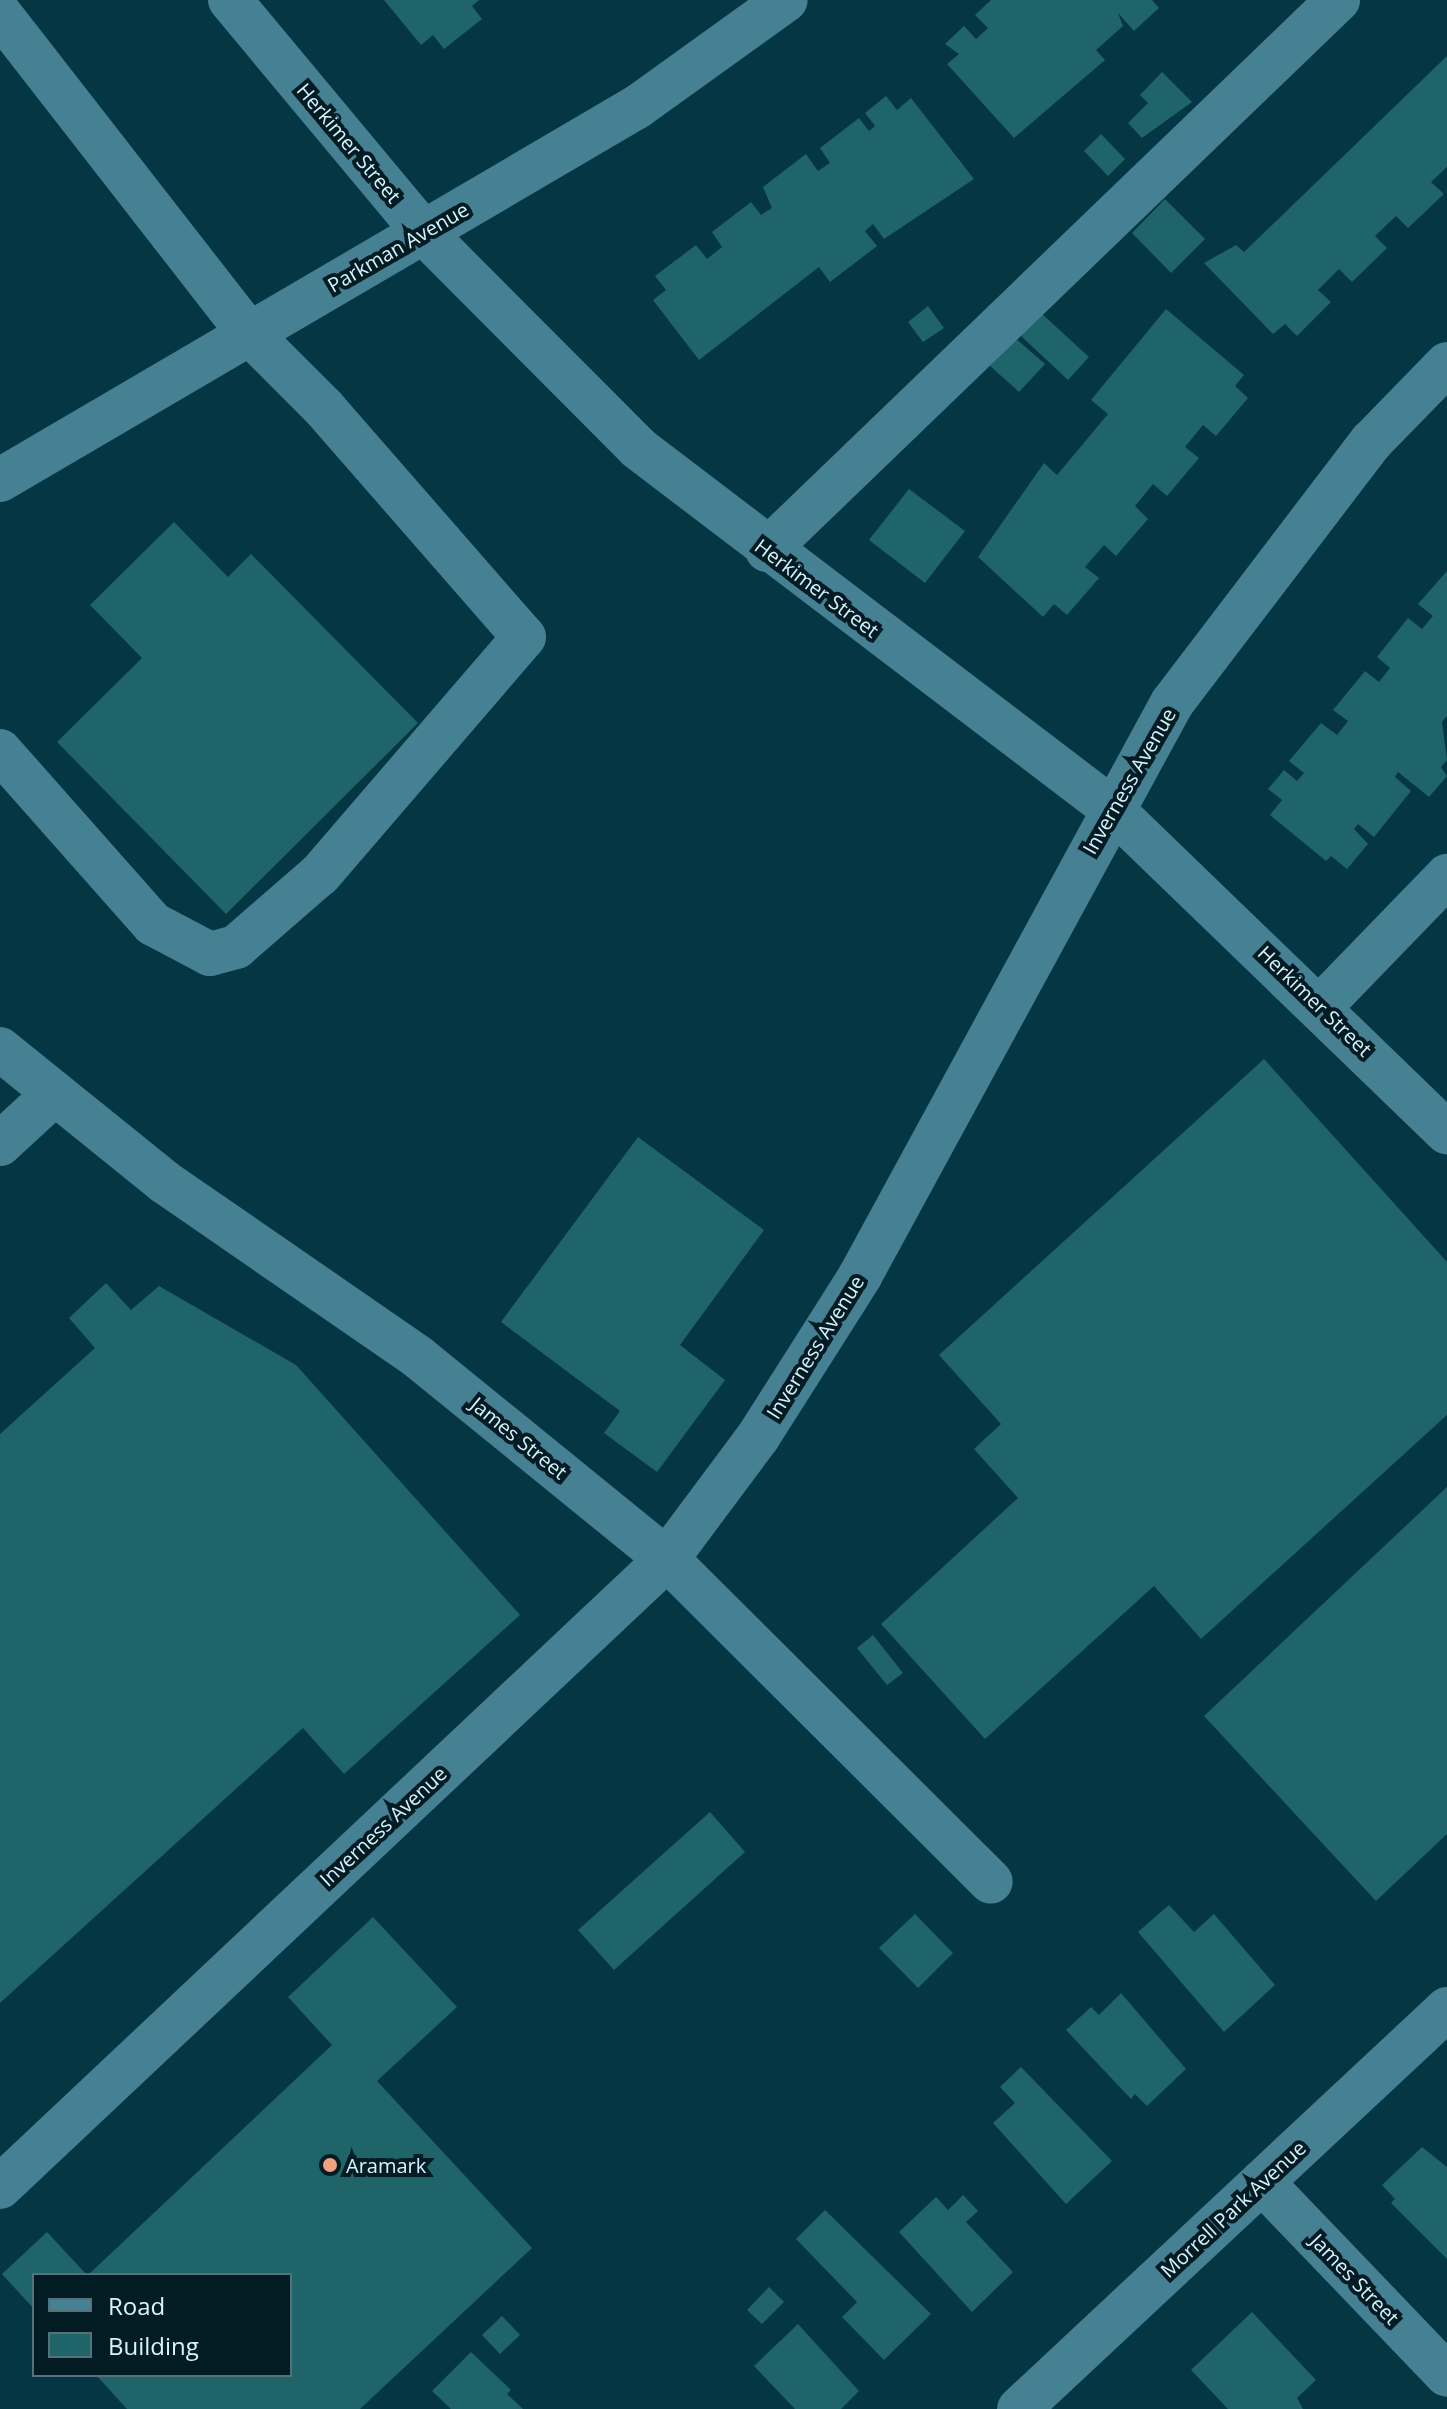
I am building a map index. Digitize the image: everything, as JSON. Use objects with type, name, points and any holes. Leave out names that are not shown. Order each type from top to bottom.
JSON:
[{"type":"street","name":"Herkimer Street","points":[[230,0],[424,233],[638,448],[767,550],[1111,808],[1322,1005],[1447,1132]]},
{"type":"street","name":"Parkman Avenue","points":[[0,480],[248,332],[424,233],[637,107],[786,0]]},
{"type":"street","points":[[767,550],[1338,0]]},
{"type":"street","points":[[0,14],[248,332],[324,408],[524,637],[320,874],[236,947],[210,954],[180,944],[153,924],[0,751]]},
{"type":"street","name":"Inverness Avenue","points":[[0,2187],[667,1559],[758,1437],[860,1276],[1111,808],[1172,703],[1371,442],[1447,364]]},
{"type":"street","points":[[1322,1005],[1447,876]]},
{"type":"street","name":"James Street","points":[[0,1049],[52,1096],[418,1357],[667,1559],[991,1882]]},
{"type":"street","points":[[0,1144],[52,1096]]},
{"type":"street","name":"Morrell Park Avenue","points":[[1019,2409],[1447,2009]]},
{"type":"street","name":"James Street","points":[[1262,2182],[1447,2375]]},
{"type":"building","points":[[384,0],[479,0],[472,6],[482,19],[444,49],[433,35],[421,45]]},
{"type":"building","points":[[991,0],[1152,0],[1159,8],[1134,31],[1118,13],[1123,26],[1096,50],[1105,60],[1014,138],[947,64],[959,54],[945,44],[964,26],[976,39],[988,28],[975,15]]},
{"type":"building","points":[[1447,56],[1447,167],[1431,182],[1444,194],[1408,228],[1396,216],[1375,236],[1387,248],[1352,282],[1339,269],[1318,290],[1331,302],[1297,336],[1285,324],[1273,334],[1204,263],[1236,245],[1244,252]]},
{"type":"building","points":[[1162,72],[1192,102],[1142,138],[1128,123],[1148,103],[1140,95]]},
{"type":"building","points":[[886,96],[897,110],[911,98],[974,179],[884,239],[873,224],[865,231],[877,246],[830,282],[819,267],[699,360],[653,300],[666,290],[655,276],[696,245],[707,259],[722,247],[712,232],[751,202],[761,215],[772,208],[763,187],[806,154],[818,171],[830,163],[820,148],[859,118],[869,131],[875,126],[865,113]]},
{"type":"building","points":[[1101,134],[1125,159],[1108,176],[1084,151]]},
{"type":"building","points":[[1165,199],[1205,239],[1171,273],[1132,233]]},
{"type":"building","points":[[928,306],[944,328],[923,342],[908,322]]},
{"type":"building","points":[[1166,309],[1244,375],[1235,386],[1248,398],[1216,436],[1203,425],[1185,447],[1199,458],[1167,496],[1153,484],[1135,506],[1148,519],[1116,556],[1104,545],[1085,567],[1099,578],[1067,615],[1054,604],[1043,617],[978,557],[1044,463],[1057,475],[1108,414],[1091,400]]},
{"type":"building","points":[[1040,312],[1089,357],[1068,380],[1020,335]]},
{"type":"building","points":[[1015,338],[1045,364],[1019,392],[990,366]]},
{"type":"building","points":[[909,489],[965,531],[925,583],[869,540]]},
{"type":"building","points":[[174,522],[228,577],[251,554],[418,723],[226,914],[57,742],[142,658],[90,605]]},
{"type":"building","points":[[1447,571],[1447,716],[1442,722],[1447,760],[1441,767],[1447,776],[1429,797],[1398,772],[1395,777],[1411,791],[1374,837],[1358,824],[1354,829],[1368,844],[1347,869],[1331,856],[1326,861],[1270,815],[1282,800],[1268,789],[1284,770],[1297,781],[1304,773],[1289,761],[1321,723],[1337,735],[1348,721],[1333,710],[1365,671],[1379,682],[1390,668],[1377,657],[1408,618],[1422,629],[1433,616],[1418,604]]},
{"type":"building","points":[[1264,1059],[1447,1262],[1447,1415],[1201,1639],[1154,1586],[985,1739],[881,1624],[1018,1498],[974,1449],[1001,1424],[939,1355]]},
{"type":"building","points":[[638,1137],[764,1230],[680,1345],[725,1380],[657,1472],[604,1433],[620,1411],[501,1322]]},
{"type":"building","points":[[106,1283],[131,1310],[159,1286],[296,1365],[520,1615],[344,1774],[303,1728],[0,2003],[0,1434],[95,1348],[69,1318]]},
{"type":"building","points":[[1447,1487],[1447,1834],[1376,1901],[1204,1716]]},
{"type":"building","points":[[873,1635],[903,1673],[887,1685],[857,1648]]},
{"type":"building","points":[[710,1812],[745,1852],[614,1970],[578,1930]]},
{"type":"building","points":[[1169,1905],[1194,1932],[1214,1914],[1275,1985],[1224,2032],[1138,1932]]},
{"type":"building","points":[[915,1914],[953,1953],[918,1988],[879,1948]]},
{"type":"building","name":"Aramark","points":[[373,1917],[457,2007],[377,2081],[532,2248],[360,2409],[127,2409],[98,2377],[292,2377],[292,2273],[90,2273],[332,2045],[288,1997]]},
{"type":"building","points":[[1121,1993],[1186,2069],[1147,2106],[1135,2094],[1131,2099],[1066,2030],[1091,2007],[1099,2015]]},
{"type":"building","points":[[1021,2067],[1112,2161],[1066,2204],[993,2123],[1015,2103],[1000,2087]]},
{"type":"building","points":[[1422,2147],[1447,2167],[1447,2259],[1391,2203],[1395,2199],[1382,2185]]},
{"type":"building","points":[[963,2195],[978,2211],[966,2222],[1013,2272],[972,2312],[899,2232],[936,2197],[948,2210]]},
{"type":"building","points":[[825,2210],[931,2314],[884,2360],[842,2317],[857,2302],[796,2239]]},
{"type":"building","points":[[47,2232],[85,2273],[32,2273],[32,2307],[2,2274]]},
{"type":"building","points":[[769,2287],[784,2302],[762,2324],[747,2310]]},
{"type":"building","points":[[1252,2312],[1316,2380],[1297,2398],[1303,2409],[1228,2409],[1191,2370]]},
{"type":"building","points":[[502,2316],[520,2335],[500,2354],[482,2335]]},
{"type":"building","points":[[798,2324],[859,2391],[841,2409],[795,2409],[754,2366]]},
{"type":"building","points":[[471,2352],[511,2390],[507,2394],[523,2409],[451,2409],[432,2391]]},
{"type":"place","name":"Aramark","points":[[330,2165]]}]
